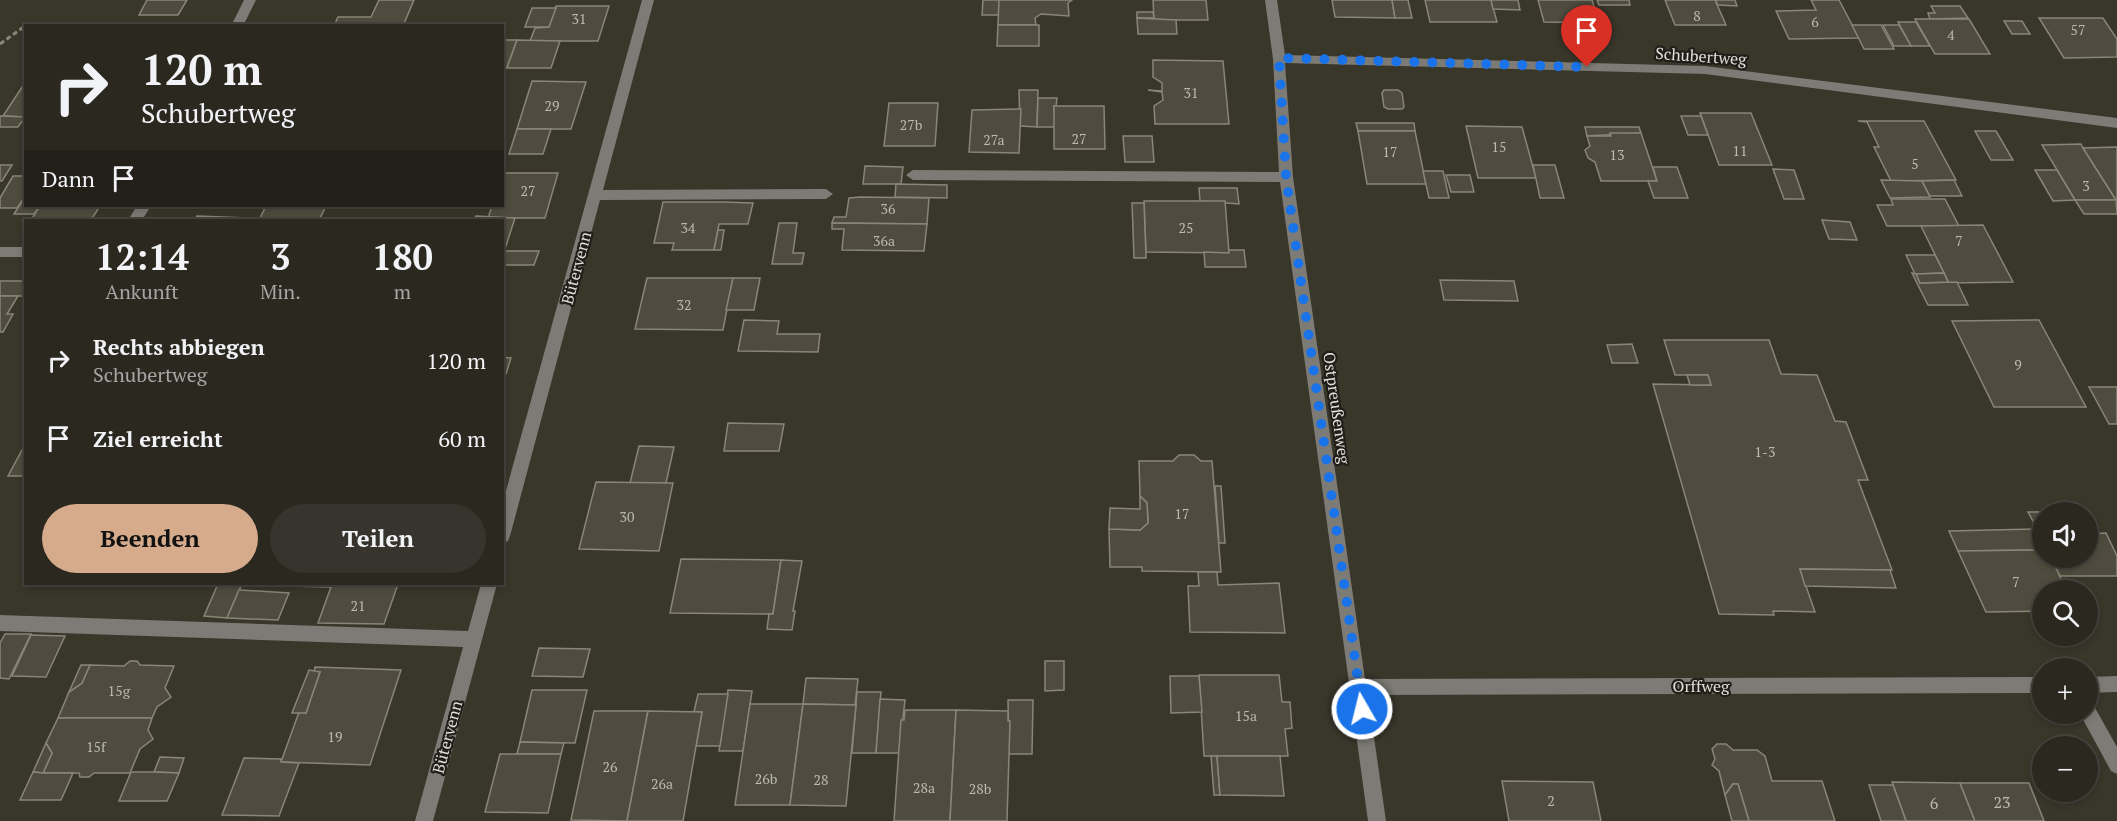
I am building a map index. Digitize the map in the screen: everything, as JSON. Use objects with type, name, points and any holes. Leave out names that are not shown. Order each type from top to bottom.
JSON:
[{"type":"street","points":[[238,24],[250,0]]},
{"type":"street","name":"Bütervenn","points":[[504,529],[648,0]]},
{"type":"street","name":"Ostpreußenweg","points":[[1271,0],[1279,58],[1286,177],[1377,821]]},
{"type":"street","name":"Schubertweg","points":[[1279,58],[1705,70],[2117,123]]},
{"type":"street","points":[[913,175],[1286,177]]},
{"type":"street","points":[[596,195],[826,194]]},
{"type":"street","points":[[0,252],[24,252]]},
{"type":"street","name":"Bütervenn","points":[[424,821],[489,585]]},
{"type":"street","points":[[0,623],[474,639]]},
{"type":"street","points":[[2098,685],[2117,684]]},
{"type":"street","name":"Orffweg","points":[[1359,687],[2032,685]]},
{"type":"street","points":[[2095,724],[2117,765]]},
{"type":"path","points":[[0,44],[24,27]]},
{"type":"building","points":[[147,0],[187,0],[178,15],[139,15]]},
{"type":"building","points":[[379,0],[414,0],[404,24],[335,24],[338,17],[371,17]]},
{"type":"building","points":[[983,0],[1000,0],[999,15],[982,15]]},
{"type":"building","points":[[999,0],[1072,0],[1068,3],[1069,16],[1041,14],[1035,18],[1036,25],[998,25]]},
{"type":"building","points":[[1153,0],[1206,0],[1208,20],[1154,20]]},
{"type":"building","points":[[1332,0],[1392,0],[1395,18],[1335,17]]},
{"type":"building","points":[[1392,0],[1408,0],[1412,18],[1395,18]]},
{"type":"building","points":[[1425,0],[1491,0],[1497,22],[1430,22]]},
{"type":"building","points":[[1491,0],[1518,0],[1520,10],[1493,9]]},
{"type":"building","points":[[1538,0],[1592,0],[1599,23],[1544,22]]},
{"type":"building","points":[[1597,0],[1629,0],[1630,5],[1599,5]]},
{"type":"building","points":[[1665,0],[1715,0],[1726,25],[1675,25]]},
{"type":"building","points":[[1715,0],[1735,0],[1737,6],[1718,5]]},
{"type":"building","points":[[1811,0],[1839,0],[1859,38],[1789,39],[1776,11],[1816,10]]},
{"type":"building","points":[[556,6],[609,6],[598,41],[530,41],[535,28],[549,27]]},
{"type":"building","points":[[1931,6],[1960,6],[1968,18],[1930,19],[1928,13],[1935,13]]},
{"type":"building","points":[[532,8],[556,8],[549,27],[525,27]]},
{"type":"building","points":[[1137,12],[1153,12],[1154,18],[1137,18]]},
{"type":"building","points":[[1137,18],[1176,20],[1177,34],[1138,34]]},
{"type":"building","points":[[2039,18],[2103,18],[2117,39],[2117,57],[2064,58]]},
{"type":"building","points":[[1915,19],[1969,19],[1990,54],[1935,54]]},
{"type":"building","points":[[2004,21],[2022,21],[2030,34],[2012,34]]},
{"type":"building","points":[[1898,22],[1916,22],[1930,46],[1911,46]]},
{"type":"building","points":[[998,25],[1039,25],[1039,46],[997,46]]},
{"type":"building","points":[[1852,25],[1881,25],[1894,49],[1864,49]]},
{"type":"building","points":[[1883,25],[1899,25],[1911,46],[1894,46]]},
{"type":"building","points":[[504,40],[517,40],[507,67],[504,67]]},
{"type":"building","points":[[517,40],[560,41],[551,68],[507,68]]},
{"type":"building","points":[[1153,60],[1223,61],[1229,124],[1155,124],[1154,106],[1163,100],[1162,92],[1148,90],[1162,91],[1162,83],[1153,77]]},
{"type":"building","points":[[532,81],[586,82],[571,129],[517,129]]},
{"type":"building","points":[[24,84],[24,117],[3,116]]},
{"type":"building","points":[[1019,90],[1038,90],[1037,127],[1020,126]]},
{"type":"building","points":[[1384,90],[1398,90],[1402,93],[1404,107],[1388,109],[1384,107],[1382,93]]},
{"type":"building","points":[[1038,98],[1057,98],[1056,106],[1054,106],[1055,127],[1037,127]]},
{"type":"building","points":[[889,103],[938,103],[935,146],[884,146]]},
{"type":"building","points":[[1054,106],[1104,106],[1105,149],[1054,149]]},
{"type":"building","points":[[1021,109],[1019,153],[969,152],[972,110]]},
{"type":"building","points":[[1700,113],[1751,113],[1772,165],[1719,165]]},
{"type":"building","points":[[0,116],[24,117],[18,127],[0,127]]},
{"type":"building","points":[[1681,116],[1701,116],[1708,135],[1688,135]]},
{"type":"building","points":[[1858,121],[1924,121],[1956,180],[1891,181],[1874,147],[1879,147],[1867,122]]},
{"type":"building","points":[[1356,123],[1414,123],[1415,131],[1358,131]]},
{"type":"building","points":[[1466,126],[1522,127],[1536,178],[1478,178]]},
{"type":"building","points":[[1585,127],[1639,127],[1641,133],[1587,136]]},
{"type":"building","points":[[517,129],[551,129],[543,154],[509,154]]},
{"type":"building","points":[[1358,131],[1415,131],[1426,184],[1367,184]]},
{"type":"building","points":[[1975,131],[1996,131],[2013,160],[1991,160]]},
{"type":"building","points":[[1610,133],[1641,133],[1657,181],[1601,181],[1595,162],[1588,158],[1585,150],[1590,146],[1587,136],[1611,136]]},
{"type":"building","points":[[1123,136],[1152,136],[1154,162],[1125,162]]},
{"type":"building","points":[[2081,144],[2116,200],[2075,200],[2042,145]]},
{"type":"building","points":[[2117,147],[2117,200],[2116,200],[2083,148]]},
{"type":"building","points":[[0,165],[12,165],[2,181],[0,181]]},
{"type":"building","points":[[1533,165],[1555,165],[1564,198],[1540,198]]},
{"type":"building","points":[[865,166],[903,167],[901,184],[863,184]]},
{"type":"building","points":[[1653,167],[1677,167],[1688,198],[1654,198],[1648,181],[1657,181]]},
{"type":"building","points":[[1773,169],[1794,170],[1804,199],[1784,199]]},
{"type":"building","points":[[2035,170],[2057,170],[2075,200],[2053,201]]},
{"type":"building","points":[[1423,171],[1443,171],[1449,198],[1429,198]]},
{"type":"building","points":[[504,173],[558,173],[545,218],[488,218],[492,207],[504,207]]},
{"type":"building","points":[[1446,175],[1470,175],[1474,192],[1451,192]]},
{"type":"building","points":[[13,176],[24,176],[24,198],[17,208],[0,208],[0,198]]},
{"type":"building","points":[[1881,180],[1922,181],[1930,197],[1890,198]]},
{"type":"building","points":[[1954,180],[1962,196],[1930,196],[1922,181]]},
{"type":"building","points":[[896,184],[947,185],[947,198],[895,197]]},
{"type":"building","points":[[1199,188],[1237,188],[1239,204],[1200,201]]},
{"type":"building","points":[[24,198],[24,207],[39,207],[34,214],[14,214]]},
{"type":"building","points":[[849,198],[929,198],[927,224],[832,223],[834,217],[846,217]]},
{"type":"building","points":[[1891,199],[1945,199],[1959,226],[1887,226],[1877,205],[1893,205]]},
{"type":"building","points":[[2075,200],[2116,200],[2117,214],[2084,214]]},
{"type":"building","points":[[1144,201],[1225,201],[1229,253],[1146,252]]},
{"type":"building","points":[[663,202],[753,203],[748,224],[719,224],[714,250],[672,250],[674,243],[654,243]]},
{"type":"building","points":[[1132,203],[1144,203],[1146,258],[1134,258]]},
{"type":"building","points":[[39,207],[99,207],[92,219],[32,219]]},
{"type":"building","points":[[266,207],[326,207],[320,219],[260,219]]},
{"type":"building","points":[[197,216],[247,218],[246,219],[196,219]]},
{"type":"building","points":[[476,216],[515,218],[505,249],[504,219],[474,219]]},
{"type":"building","points":[[1822,220],[1850,222],[1857,240],[1829,239]]},
{"type":"building","points":[[779,223],[797,223],[793,253],[804,253],[802,264],[772,264]]},
{"type":"building","points":[[832,223],[927,224],[924,251],[842,250],[844,229],[832,229]]},
{"type":"building","points":[[1983,225],[2013,282],[1949,283],[1921,226]]},
{"type":"building","points":[[718,230],[724,230],[721,250],[714,250]]},
{"type":"building","points":[[1229,250],[1244,250],[1246,267],[1205,267],[1204,252],[1229,253]]},
{"type":"building","points":[[504,251],[539,251],[534,265],[504,265]]},
{"type":"building","points":[[1906,255],[1935,255],[1944,273],[1915,274]]},
{"type":"building","points":[[1912,273],[1916,274],[1920,283],[1957,282],[1968,305],[1928,305]]},
{"type":"building","points":[[1944,273],[1948,282],[1920,283],[1916,274]]},
{"type":"building","points":[[647,278],[733,278],[723,330],[635,329]]},
{"type":"building","points":[[733,278],[760,278],[754,310],[726,310]]},
{"type":"building","points":[[1440,280],[1514,281],[1518,301],[1444,300]]},
{"type":"building","points":[[0,281],[24,281],[23,296],[0,296]]},
{"type":"building","points":[[0,296],[18,296],[7,314],[13,314],[3,332],[0,332]]},
{"type":"building","points":[[744,320],[779,321],[777,334],[820,334],[818,352],[738,351]]},
{"type":"building","points":[[2039,320],[2086,407],[1994,407],[1952,321]]},
{"type":"building","points":[[1664,340],[1769,340],[1781,374],[1817,375],[1835,421],[1846,422],[1868,480],[1858,480],[1892,570],[1800,569],[1815,612],[1773,611],[1774,615],[1719,614],[1653,384],[1711,385],[1708,375],[1675,375]]},
{"type":"building","points":[[1632,344],[1638,363],[1612,363],[1607,345]]},
{"type":"building","points":[[504,357],[511,358],[506,374],[504,374]]},
{"type":"building","points":[[1687,375],[1708,375],[1711,385],[1690,385]]},
{"type":"building","points":[[2089,387],[2117,387],[2117,424],[2109,424]]},
{"type":"building","points":[[728,423],[784,424],[779,451],[724,451]]},
{"type":"building","points":[[639,446],[674,447],[666,483],[630,483]]},
{"type":"building","points":[[22,450],[24,450],[24,476],[8,476]]},
{"type":"building","points":[[1179,455],[1194,455],[1201,461],[1212,461],[1221,572],[1142,571],[1142,567],[1110,567],[1109,529],[1140,530],[1148,523],[1147,503],[1140,496],[1139,461],[1173,461]]},
{"type":"building","points":[[596,482],[673,483],[659,551],[579,549]]},
{"type":"building","points":[[1215,486],[1221,486],[1225,543],[1219,543]]},
{"type":"building","points":[[1140,496],[1147,503],[1148,523],[1140,530],[1109,529],[1110,508],[1140,509]]},
{"type":"building","points":[[2032,529],[2032,550],[1958,551],[1949,531]]},
{"type":"building","points":[[2098,533],[2106,533],[2117,556],[2117,576],[2060,576],[2056,568],[2098,568]]},
{"type":"building","points":[[2032,550],[2032,568],[2056,568],[2062,580],[2032,580],[2032,611],[1986,612],[1958,551]]},
{"type":"building","points":[[681,559],[781,560],[773,614],[670,613]]},
{"type":"building","points":[[781,560],[802,561],[792,630],[767,629],[769,614],[773,614]]},
{"type":"building","points":[[1800,569],[1890,570],[1896,588],[1805,586]]},
{"type":"building","points":[[1198,572],[1217,572],[1218,585],[1279,583],[1285,633],[1190,632],[1188,586],[1199,586]]},
{"type":"building","points":[[218,585],[242,585],[227,618],[204,616]]},
{"type":"building","points":[[398,585],[384,624],[318,623],[331,587],[287,586]]},
{"type":"building","points":[[239,590],[289,593],[278,620],[227,618]]},
{"type":"building","points":[[5,634],[31,634],[9,679],[0,678],[0,643]]},
{"type":"building","points":[[31,635],[65,636],[46,677],[12,676]]},
{"type":"building","points":[[539,648],[590,649],[583,677],[532,676]]},
{"type":"building","points":[[130,661],[137,661],[140,665],[174,666],[165,688],[171,697],[157,707],[152,718],[58,718],[69,692],[82,683],[90,665],[124,666]]},
{"type":"building","points":[[1045,661],[1064,661],[1064,690],[1045,691]]},
{"type":"building","points":[[81,665],[90,665],[82,683],[69,692]]},
{"type":"building","points":[[315,667],[401,670],[370,765],[281,762],[299,712],[306,713],[320,672],[314,672]]},
{"type":"building","points":[[309,670],[320,672],[306,713],[292,713]]},
{"type":"building","points":[[1199,675],[1279,675],[1282,702],[1290,702],[1292,728],[1285,729],[1288,756],[1204,756]]},
{"type":"building","points":[[1170,676],[1199,676],[1202,712],[1171,713]]},
{"type":"building","points":[[806,678],[858,679],[855,705],[803,704]]},
{"type":"building","points":[[532,690],[587,690],[575,743],[520,742]]},
{"type":"building","points":[[728,690],[752,691],[743,751],[719,751]]},
{"type":"building","points":[[857,692],[881,692],[876,753],[852,753]]},
{"type":"building","points":[[698,694],[728,694],[720,746],[696,746],[702,712],[694,712]]},
{"type":"building","points":[[880,699],[905,700],[899,753],[876,753]]},
{"type":"building","points":[[1008,700],[1033,700],[1032,754],[1009,754]]},
{"type":"building","points":[[750,704],[803,704],[790,805],[735,805]]},
{"type":"building","points":[[803,704],[856,705],[846,806],[790,805]]},
{"type":"building","points":[[905,710],[956,710],[950,821],[894,821],[901,720],[904,720]]},
{"type":"building","points":[[956,710],[1008,711],[1008,721],[1010,721],[1007,821],[950,821]]},
{"type":"building","points":[[594,711],[648,711],[627,821],[571,820]]},
{"type":"building","points":[[648,711],[702,712],[683,821],[627,821]]},
{"type":"building","points":[[58,718],[152,718],[148,730],[153,739],[140,749],[130,773],[94,773],[89,777],[80,777],[79,773],[43,773],[52,753],[46,743]]},
{"type":"building","points":[[520,742],[564,743],[561,754],[517,754]]},
{"type":"building","points":[[46,743],[52,753],[43,773],[33,772]]},
{"type":"building","points":[[1717,744],[1726,744],[1733,750],[1757,750],[1765,756],[1772,781],[1822,781],[1835,821],[1749,821],[1738,784],[1733,784],[1725,795],[1719,771],[1712,765],[1715,759],[1712,749]]},
{"type":"building","points":[[500,754],[561,754],[548,813],[485,812]]},
{"type":"building","points":[[1211,756],[1217,756],[1220,795],[1214,795]]},
{"type":"building","points":[[1217,756],[1280,756],[1284,796],[1220,795]]},
{"type":"building","points":[[160,757],[184,758],[179,773],[154,772]]},
{"type":"building","points":[[244,758],[281,759],[281,762],[299,763],[279,816],[222,815]]},
{"type":"building","points":[[33,772],[73,773],[61,800],[20,800]]},
{"type":"building","points":[[131,772],[179,773],[167,801],[119,801]]},
{"type":"building","points":[[1502,781],[1593,782],[1601,821],[1509,821]]},
{"type":"building","points":[[1892,782],[1960,783],[1975,821],[1906,821]]},
{"type":"building","points":[[1960,783],[2029,783],[2032,802],[2036,802],[2044,821],[1975,821]]},
{"type":"building","points":[[1733,784],[1738,784],[1749,821],[1732,821],[1725,795]]},
{"type":"building","points":[[1869,785],[1893,785],[1906,821],[1881,821]]},
{"type":"route","points":[[1362,709],[1286,177],[1279,58],[1587,67]]}]
